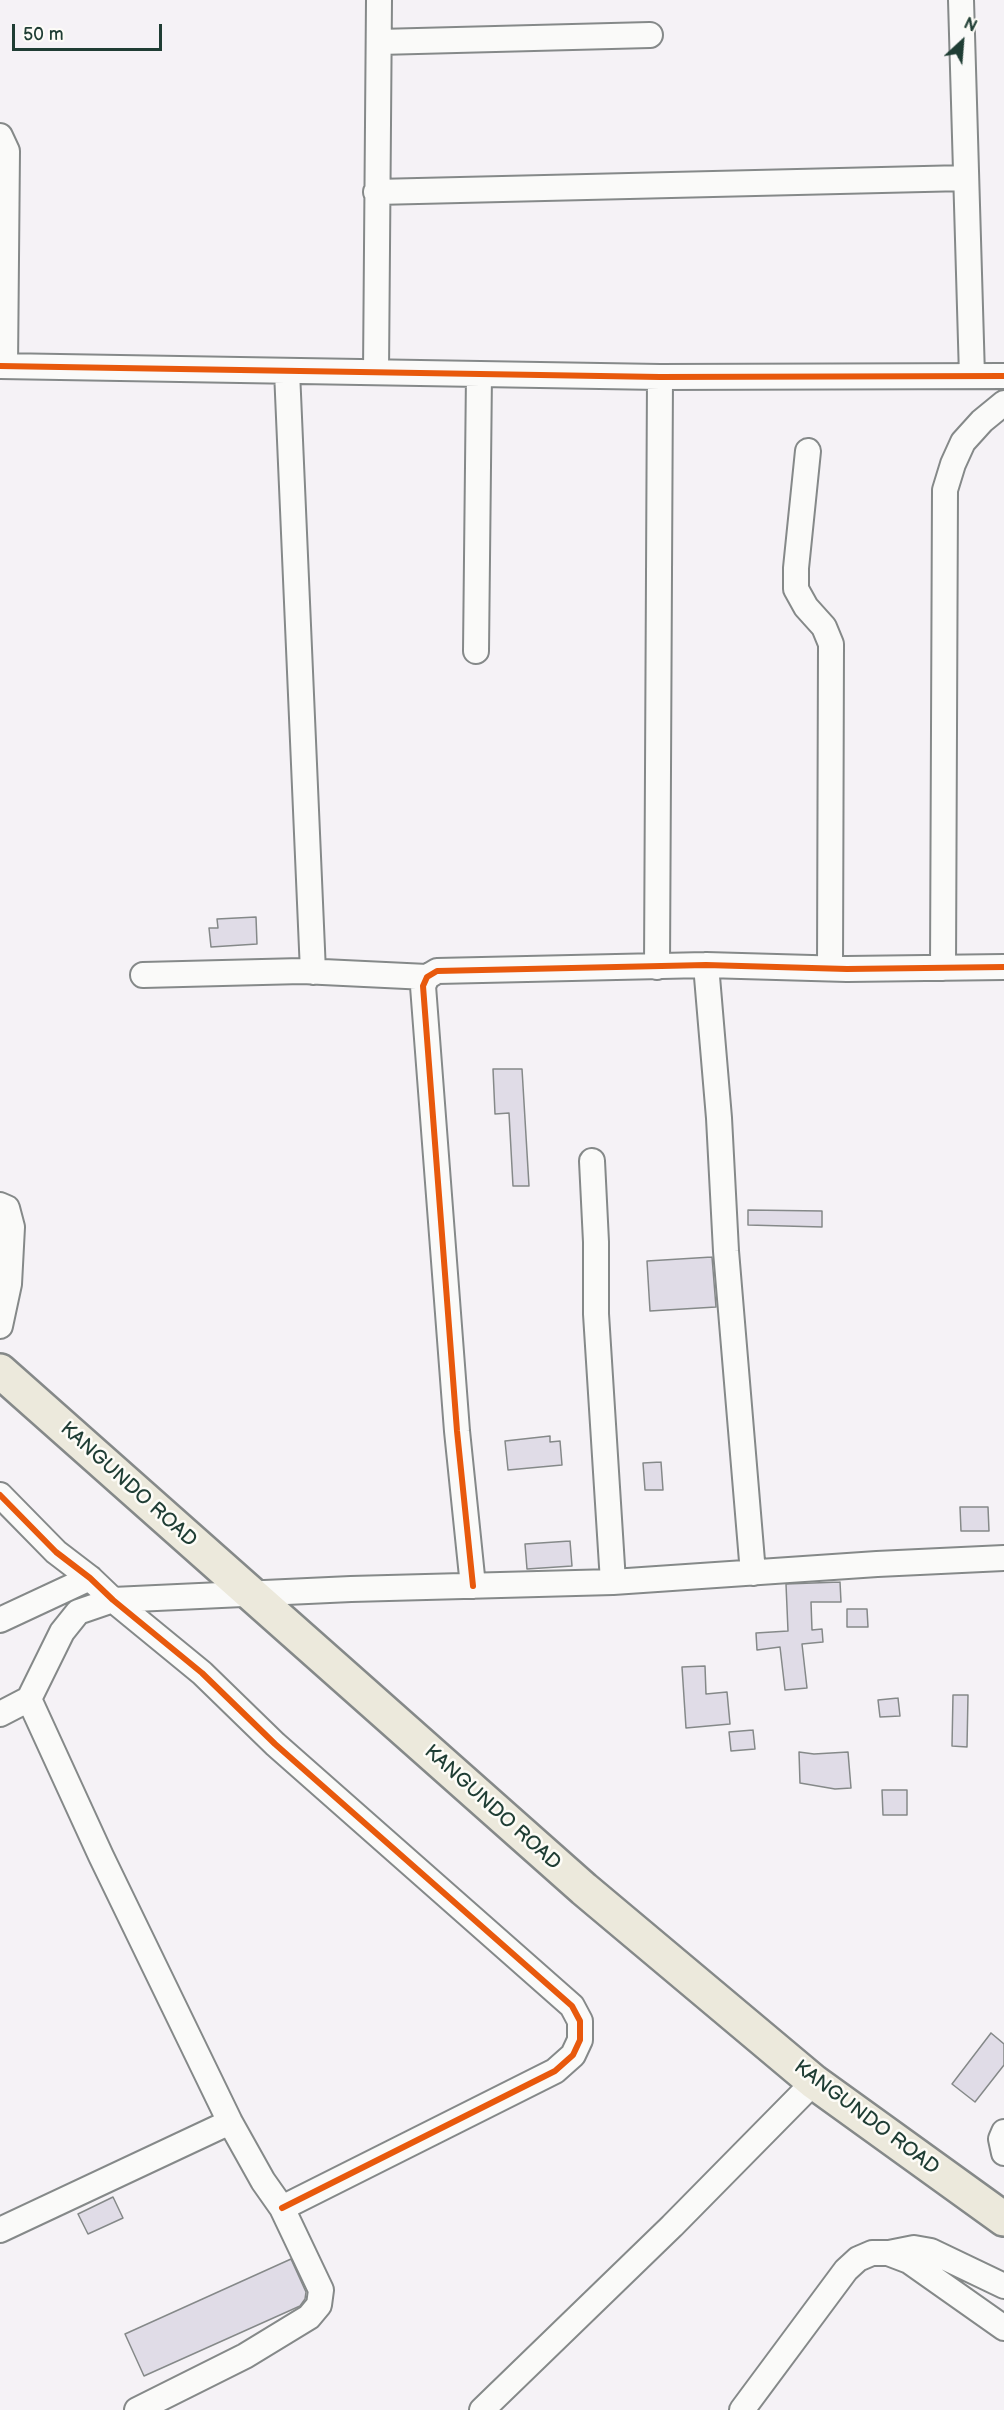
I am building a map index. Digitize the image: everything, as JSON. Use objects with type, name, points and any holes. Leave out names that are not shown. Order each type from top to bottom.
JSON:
[{"type":"highway","name":"KANGUNDO ROAD","points":[[0,1371],[584,1889],[814,2082],[1004,2219]]},
{"type":"street","points":[[376,372],[379,0]]},
{"type":"street","points":[[961,0],[972,376]]},
{"type":"street","points":[[379,42],[650,35]]},
{"type":"street","points":[[0,136],[7,150],[3,366],[660,377],[1004,376]]},
{"type":"street","points":[[376,192],[966,178]]},
{"type":"street","points":[[287,371],[313,972]]},
{"type":"street","points":[[476,651],[479,374]]},
{"type":"street","points":[[657,967],[660,377]]},
{"type":"street","points":[[943,968],[945,490],[963,442],[1004,402]]},
{"type":"street","points":[[808,451],[796,568],[796,589],[806,607],[824,627],[831,644],[830,968]]},
{"type":"street","points":[[143,975],[313,972],[427,977],[437,971],[706,965],[830,968],[1004,967]]},
{"type":"street","points":[[706,965],[719,1118],[726,1251],[753,1573]]},
{"type":"street","points":[[427,977],[423,986],[457,1431],[473,1586]]},
{"type":"street","points":[[592,1161],[597,1242],[596,1314],[613,1582]]},
{"type":"street","points":[[0,1205],[7,1208],[12,1227],[9,1284],[0,1326]]},
{"type":"street","points":[[0,1495],[56,1552],[202,1673],[275,1744],[572,2006],[580,2021],[580,2040],[573,2055],[555,2071],[282,2208]]},
{"type":"street","points":[[0,1714],[29,1699],[62,1632],[78,1612],[112,1600],[613,1582],[1004,1558]]},
{"type":"street","points":[[0,1620],[90,1578]]},
{"type":"street","points":[[29,1699],[101,1856],[230,2122],[263,2181],[282,2208],[321,2290],[319,2305],[309,2317],[245,2356],[137,2410]]},
{"type":"street","points":[[482,2410],[672,2226],[814,2082]]},
{"type":"street","points":[[0,2230],[230,2122]]},
{"type":"street","points":[[1004,2132],[1000,2139],[1004,2153]]},
{"type":"street","points":[[742,2410],[846,2270],[858,2259],[872,2253],[888,2253],[914,2248],[931,2251],[1004,2286]]},
{"type":"street","points":[[888,2253],[909,2261],[1004,2328]]},
{"type":"building","points":[[256,917],[257,944],[211,947],[209,928],[218,928],[217,919]]},
{"type":"building","points":[[493,1069],[522,1069],[529,1186],[513,1186],[509,1113],[495,1114]]},
{"type":"building","points":[[748,1210],[822,1211],[822,1227],[748,1225]]},
{"type":"building","points":[[712,1257],[716,1307],[650,1311],[647,1261]]},
{"type":"building","points":[[550,1436],[550,1442],[560,1441],[562,1465],[508,1470],[505,1441]]},
{"type":"building","points":[[661,1462],[663,1490],[645,1490],[643,1463]]},
{"type":"building","points":[[960,1507],[988,1507],[989,1531],[961,1531]]},
{"type":"building","points":[[570,1541],[572,1566],[527,1569],[525,1544]]},
{"type":"building","points":[[840,1582],[841,1602],[811,1602],[812,1630],[822,1629],[823,1642],[802,1644],[807,1688],[785,1690],[780,1647],[757,1650],[756,1633],[788,1631],[786,1584]]},
{"type":"building","points":[[847,1609],[867,1609],[868,1627],[847,1627]]},
{"type":"building","points":[[705,1666],[706,1694],[727,1692],[730,1724],[686,1728],[682,1667]]},
{"type":"building","points":[[953,1695],[968,1695],[967,1747],[952,1746]]},
{"type":"building","points":[[898,1698],[900,1716],[880,1717],[878,1700]]},
{"type":"building","points":[[753,1730],[755,1749],[731,1751],[729,1732]]},
{"type":"building","points":[[799,1752],[814,1754],[848,1752],[851,1788],[835,1789],[800,1783]]},
{"type":"building","points":[[882,1790],[907,1790],[907,1815],[883,1815]]},
{"type":"building","points":[[991,2033],[1004,2044],[1004,2065],[975,2102],[952,2084]]},
{"type":"building","points":[[113,2197],[123,2218],[88,2234],[78,2214]]},
{"type":"building","points":[[291,2259],[306,2292],[305,2299],[300,2306],[144,2376],[125,2334]]},
{"type":"cycle path","points":[[0,366],[660,377],[1004,376]]},
{"type":"cycle path","points":[[473,1586],[457,1431],[423,986],[427,977],[437,971],[706,965],[847,969],[1004,967]]},
{"type":"cycle path","points":[[0,1495],[56,1552],[202,1673],[275,1744],[572,2006],[580,2021],[580,2040],[573,2055],[555,2071],[282,2208]]}]
